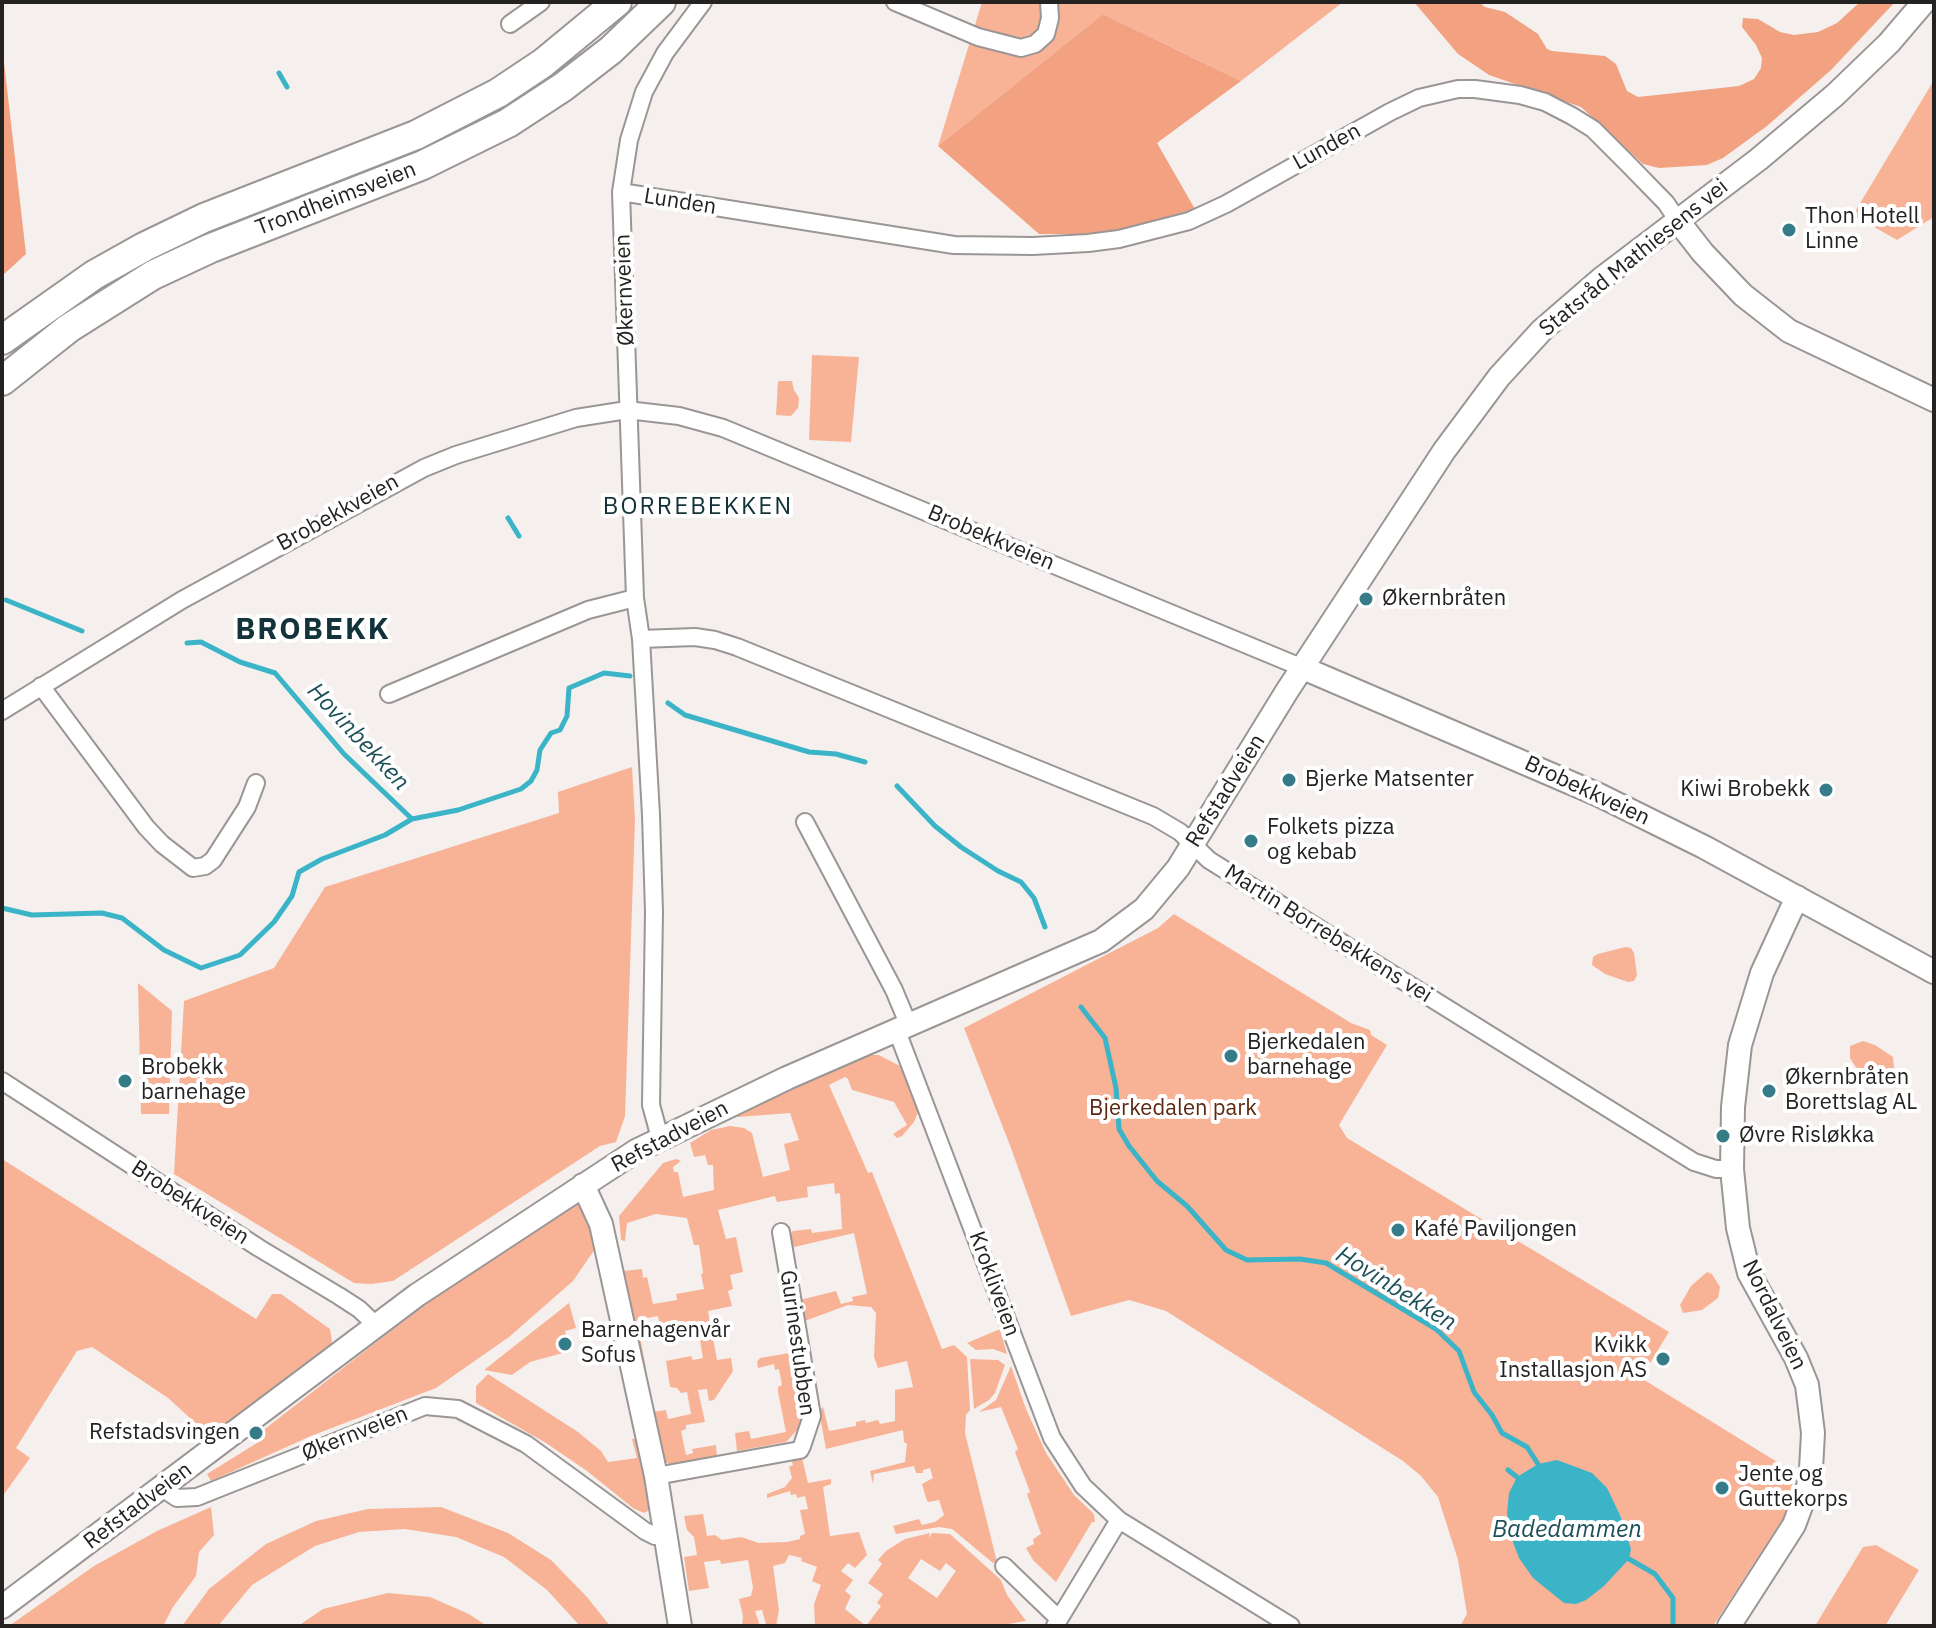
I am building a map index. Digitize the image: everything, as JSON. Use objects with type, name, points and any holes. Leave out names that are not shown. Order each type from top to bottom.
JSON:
[{"type":"highway","name":"Trondheimsveien","points":[[2,340],[82,282],[144,247],[204,218],[416,135],[498,93],[543,63],[617,2]]},
{"type":"highway","name":"Trondheimsveien","points":[[2,381],[69,328],[153,275],[238,237],[423,165],[508,123],[563,87],[611,50],[661,2]]},
{"type":"street","points":[[510,24],[541,2]]},
{"type":"street","name":"Økernveien","points":[[660,1138],[651,1105],[654,912],[641,639],[635,598],[621,192],[629,140],[644,92],[665,53],[703,2]]},
{"type":"street","points":[[895,2],[978,37],[1021,48],[1035,44],[1046,34],[1050,18],[1049,2]]},
{"type":"street","name":"Statsråd Mathiesens vei","points":[[1303,668],[1444,451],[1499,377],[1562,312],[1835,95],[1889,43],[1924,2]]},
{"type":"street","name":"Lunden","points":[[621,192],[954,245],[1088,243],[1189,221],[1226,204],[1419,98],[1458,89],[1520,95],[1545,102],[1582,123],[1666,203],[1733,285],[1789,331],[1934,400]]},
{"type":"street","name":"Brobekkveien","points":[[2,711],[182,600],[424,468],[576,418],[627,410],[679,416],[723,428],[1303,668],[1599,795],[1934,972]]},
{"type":"street","points":[[389,694],[588,610],[635,598]]},
{"type":"street","name":"Martin Borrebekkens vei","points":[[641,639],[695,637],[737,647],[1153,816],[1180,832],[1209,860],[1694,1162],[1716,1169],[1732,1169]]},
{"type":"street","name":"Refstadveien","points":[[2,1607],[455,1268],[660,1138],[787,1078],[1101,941],[1157,896],[1303,668]]},
{"type":"street","points":[[41,686],[146,827],[193,868],[205,866],[213,860],[247,807],[256,783]]},
{"type":"street","name":"Krokliveien","points":[[805,822],[894,990],[903,1029],[1052,1438],[1083,1486],[1119,1520],[1291,1626]]},
{"type":"street","name":"Nordalveien","points":[[1729,1626],[1794,1525],[1808,1487],[1813,1433],[1810,1403],[1802,1372],[1749,1273],[1738,1228],[1732,1169],[1733,1107],[1740,1045],[1762,973],[1797,897]]},
{"type":"street","name":"Brobekkveien","points":[[2,1081],[259,1248],[349,1302],[377,1326]]},
{"type":"street","points":[[583,1185],[601,1224],[656,1476],[680,1626]]},
{"type":"street","name":"Gurinestubben","points":[[656,1476],[800,1450],[812,1416],[781,1232]]},
{"type":"street","name":"Økernveien","points":[[162,1488],[177,1498],[197,1497],[425,1406],[458,1409],[526,1444],[645,1531],[655,1536],[665,1535]]},
{"type":"street","points":[[1004,1566],[1057,1623],[1119,1520]]},
{"type":"green space","points":[[982,2],[1343,2],[1241,81],[1103,14],[938,146]]},
{"type":"green space","points":[[1934,80],[1934,217],[1897,240],[1853,215]]},
{"type":"green space","points":[[812,355],[859,357],[851,442],[809,440]]},
{"type":"green space","points":[[778,381],[792,381],[799,398],[798,408],[791,416],[776,415]]},
{"type":"green space","points":[[632,767],[635,819],[625,1116],[616,1142],[600,1146],[393,1281],[371,1284],[354,1283],[174,1174],[184,1001],[274,968],[325,887],[559,813],[558,792]]},
{"type":"green space","name":"Bjerkedalen park","points":[[1174,914],[1351,1023],[1370,1030],[1371,1035],[1387,1045],[1339,1125],[1347,1138],[1669,1332],[1641,1378],[1795,1473],[1784,1517],[1713,1626],[1460,1626],[1467,1614],[1458,1560],[1438,1497],[1421,1476],[1403,1461],[1166,1311],[1129,1300],[1071,1316],[964,1028],[1158,928]]},
{"type":"green space","points":[[1631,948],[1634,953],[1637,975],[1634,981],[1605,974],[1592,965],[1593,957],[1598,954]]},
{"type":"green space","points":[[138,983],[172,1011],[169,1114],[141,1114]]},
{"type":"green space","points":[[1863,1041],[1893,1057],[1894,1068],[1878,1082],[1855,1066],[1850,1058],[1850,1046]]},
{"type":"green space","points":[[870,1055],[879,1055],[900,1066],[919,1110],[902,1136],[897,1138],[893,1134],[907,1125],[894,1102],[852,1090],[845,1077],[829,1085],[868,1173],[872,1172],[942,1349],[954,1345],[967,1357],[970,1410],[966,1415],[965,1433],[997,1562],[993,1563],[952,1529],[939,1527],[896,1534],[893,1526],[919,1519],[922,1525],[935,1522],[944,1515],[939,1500],[928,1502],[926,1498],[922,1484],[933,1478],[930,1468],[923,1470],[923,1473],[916,1473],[914,1466],[874,1474],[873,1484],[870,1471],[905,1462],[907,1444],[903,1430],[826,1449],[819,1411],[823,1407],[829,1431],[856,1426],[856,1422],[865,1420],[866,1423],[878,1420],[880,1424],[895,1421],[895,1390],[913,1387],[907,1361],[878,1368],[874,1357],[876,1313],[871,1307],[848,1305],[802,1322],[800,1300],[836,1291],[841,1304],[853,1301],[852,1297],[867,1294],[854,1233],[790,1248],[788,1237],[793,1231],[811,1229],[812,1233],[842,1229],[840,1193],[835,1194],[834,1183],[807,1187],[808,1197],[777,1202],[775,1196],[718,1210],[726,1239],[736,1237],[743,1272],[730,1275],[733,1289],[728,1291],[732,1306],[708,1311],[717,1360],[731,1358],[733,1371],[714,1400],[709,1401],[707,1389],[698,1390],[705,1422],[686,1425],[686,1429],[681,1431],[686,1455],[693,1453],[692,1449],[716,1445],[717,1456],[671,1465],[664,1461],[653,1412],[666,1410],[668,1419],[691,1414],[687,1392],[681,1393],[677,1388],[670,1387],[666,1361],[691,1356],[693,1360],[703,1358],[693,1321],[660,1328],[658,1316],[637,1320],[646,1369],[640,1369],[622,1288],[623,1271],[642,1269],[653,1304],[677,1300],[676,1294],[704,1289],[703,1273],[699,1245],[694,1245],[687,1218],[656,1214],[627,1223],[625,1241],[621,1240],[619,1216],[663,1163],[676,1159],[681,1161],[673,1167],[674,1172],[678,1172],[683,1197],[714,1190],[713,1165],[708,1165],[705,1155],[694,1157],[690,1143],[711,1130],[730,1126],[752,1133],[763,1177],[790,1170],[784,1144],[799,1140],[790,1113],[725,1118]]},
{"type":"green space","points":[[2,1159],[256,1319],[272,1294],[281,1294],[330,1329],[332,1341],[328,1351],[212,1438],[168,1398],[92,1347],[77,1351],[16,1448],[30,1458],[2,1497]]},
{"type":"green space","points":[[577,1201],[585,1204],[595,1249],[573,1281],[509,1337],[436,1388],[311,1436],[211,1481],[207,1474],[265,1438],[261,1432],[388,1333],[477,1266]]},
{"type":"green space","points":[[1707,1272],[1712,1274],[1720,1287],[1718,1298],[1702,1310],[1683,1313],[1680,1305],[1691,1286]]},
{"type":"green space","points":[[569,1303],[576,1328],[565,1331],[570,1351],[530,1362],[512,1375],[484,1370]]},
{"type":"green space","points":[[1000,1329],[1007,1354],[993,1349],[976,1350],[967,1343]]},
{"type":"green space","points":[[795,1352],[804,1408],[801,1426],[786,1442],[737,1451],[735,1433],[749,1431],[751,1439],[786,1432],[778,1392],[778,1387],[782,1385],[779,1369],[775,1370],[774,1364],[758,1368],[757,1362],[760,1358]]},
{"type":"green space","points":[[970,1359],[998,1360],[1005,1365],[995,1393],[974,1409]]},
{"type":"green space","points":[[1011,1366],[1046,1453],[1074,1495],[1094,1514],[1095,1522],[1092,1522],[1056,1582],[1033,1560],[1026,1548],[1034,1544],[1033,1539],[1041,1534],[1015,1452],[1018,1449],[1001,1407],[979,1412],[996,1400]]},
{"type":"green space","points":[[488,1374],[578,1432],[601,1451],[608,1462],[637,1458],[632,1439],[638,1438],[651,1504],[648,1511],[644,1513],[633,1508],[546,1443],[476,1403],[476,1386]]},
{"type":"green space","points":[[801,1454],[808,1483],[831,1479],[831,1484],[823,1487],[830,1536],[859,1532],[867,1555],[855,1568],[848,1563],[841,1571],[853,1580],[845,1591],[851,1596],[845,1609],[866,1626],[815,1626],[814,1604],[821,1585],[812,1581],[817,1567],[789,1555],[785,1563],[773,1566],[779,1610],[776,1626],[763,1626],[766,1624],[762,1610],[755,1611],[760,1626],[742,1626],[739,1599],[751,1596],[753,1587],[748,1560],[721,1564],[720,1560],[704,1562],[709,1588],[689,1591],[684,1557],[697,1555],[694,1537],[687,1530],[684,1516],[703,1514],[707,1536],[715,1535],[722,1540],[741,1537],[759,1543],[787,1542],[800,1539],[805,1534],[800,1510],[808,1509],[805,1496],[797,1498],[790,1491],[767,1498],[767,1494],[785,1487],[792,1478],[789,1467],[793,1465],[791,1458]]},
{"type":"green space","points":[[211,1507],[214,1535],[199,1552],[196,1576],[163,1626],[9,1626],[94,1566],[157,1531]]},
{"type":"green space","points":[[441,1507],[508,1533],[551,1560],[610,1626],[580,1626],[547,1590],[504,1557],[456,1537],[405,1529],[359,1532],[315,1546],[252,1585],[218,1626],[182,1626],[209,1589],[266,1544],[316,1521],[368,1509]]},
{"type":"green space","points":[[930,1533],[929,1538],[932,1533],[950,1534],[1001,1580],[1007,1595],[1026,1621],[996,1626],[866,1626],[881,1606],[877,1603],[883,1594],[868,1583],[882,1564],[878,1560],[905,1539]],"holes":[[[921,1559],[940,1571],[946,1563],[956,1571],[937,1598],[908,1578]]]},
{"type":"green space","points":[[1876,1545],[1919,1570],[1885,1626],[1815,1626],[1863,1547]]},
{"type":"green space","points":[[388,1593],[430,1597],[469,1614],[487,1626],[298,1626],[323,1609]]},
{"type":"shaded area","points":[[1414,2],[1479,2],[1485,7],[1505,12],[1538,34],[1547,49],[1605,56],[1616,64],[1627,91],[1638,97],[1739,86],[1754,79],[1761,68],[1762,58],[1742,27],[1743,18],[1758,19],[1780,32],[1794,35],[1818,32],[1837,23],[1860,2],[1895,2],[1831,70],[1767,126],[1723,158],[1707,165],[1659,168],[1643,164],[1581,107],[1489,75],[1458,54]]},
{"type":"shaded area","points":[[1103,14],[1241,81],[1157,143],[1195,209],[1109,234],[1039,234],[938,146]]},
{"type":"shaded area","points":[[2,62],[26,254],[2,276]]},
{"type":"water","name":"Badedammen","points":[[1557,1460],[1592,1473],[1607,1488],[1631,1549],[1629,1559],[1604,1586],[1576,1604],[1564,1603],[1533,1578],[1519,1558],[1507,1513],[1509,1493],[1517,1477],[1538,1464]]},
{"type":"waterway","points":[[279,73],[287,87]]},
{"type":"waterway","points":[[508,518],[519,536]]},
{"type":"waterway","name":"Hovinbekken","points":[[6,600],[82,631]]},
{"type":"waterway","name":"Hovinbekken","points":[[187,643],[201,642],[240,662],[275,673],[344,754],[412,819],[458,810],[521,789],[531,781],[537,770],[540,750],[551,733],[560,730],[567,716],[569,688],[604,673],[630,676]]},
{"type":"waterway","name":"Hovinbekken","points":[[668,703],[685,715],[809,752],[836,754],[865,762]]},
{"type":"waterway","name":"Hovinbekken","points":[[897,786],[935,826],[961,847],[1021,882],[1034,898],[1045,927]]},
{"type":"waterway","points":[[2,908],[32,915],[102,913],[122,918],[164,950],[201,968],[240,955],[274,922],[292,896],[299,872],[322,859],[385,835],[412,819]]},
{"type":"waterway","name":"Hovinbekken","points":[[1081,1007],[1105,1038],[1116,1088],[1119,1129],[1157,1181],[1187,1206],[1226,1250],[1247,1260],[1300,1259],[1326,1263],[1436,1329],[1459,1351],[1474,1392],[1502,1433],[1527,1447],[1538,1464]]},
{"type":"waterway","points":[[1508,1470],[1517,1477]]},
{"type":"waterway","name":"Hovinbekken","points":[[1629,1559],[1655,1574],[1673,1598],[1673,1626]]},
{"type":"place","name":"Thon Hotell Linne","points":[[1789,230]]},
{"type":"place","name":"Økernbråten","points":[[1366,599]]},
{"type":"place","name":"Bjerke Matsenter","points":[[1289,780]]},
{"type":"place","name":"Kiwi Brobekk","points":[[1826,790]]},
{"type":"place","name":"Folkets pizza og kebab","points":[[1251,841]]},
{"type":"place","name":"Bjerkedalen barnehage","points":[[1231,1056]]},
{"type":"place","name":"Brobekk barnehage","points":[[125,1081]]},
{"type":"place","name":"Økernbråten Borettslag AL","points":[[1769,1091]]},
{"type":"place","name":"Øvre Risløkka","points":[[1723,1136]]},
{"type":"place","name":"Kafé Paviljongen","points":[[1398,1230]]},
{"type":"place","name":"Barnehagenvår Sofus","points":[[565,1344]]},
{"type":"place","name":"Kvikk Installasjon AS","points":[[1663,1359]]},
{"type":"place","name":"Refstadsvingen","points":[[256,1433]]},
{"type":"place","name":"Jente og Guttekorps","points":[[1722,1488]]},
{"type":"district","name":"BORREBEKKEN","points":[[698,507]]},
{"type":"district","name":"BROBEKK","points":[[313,630]]}]
